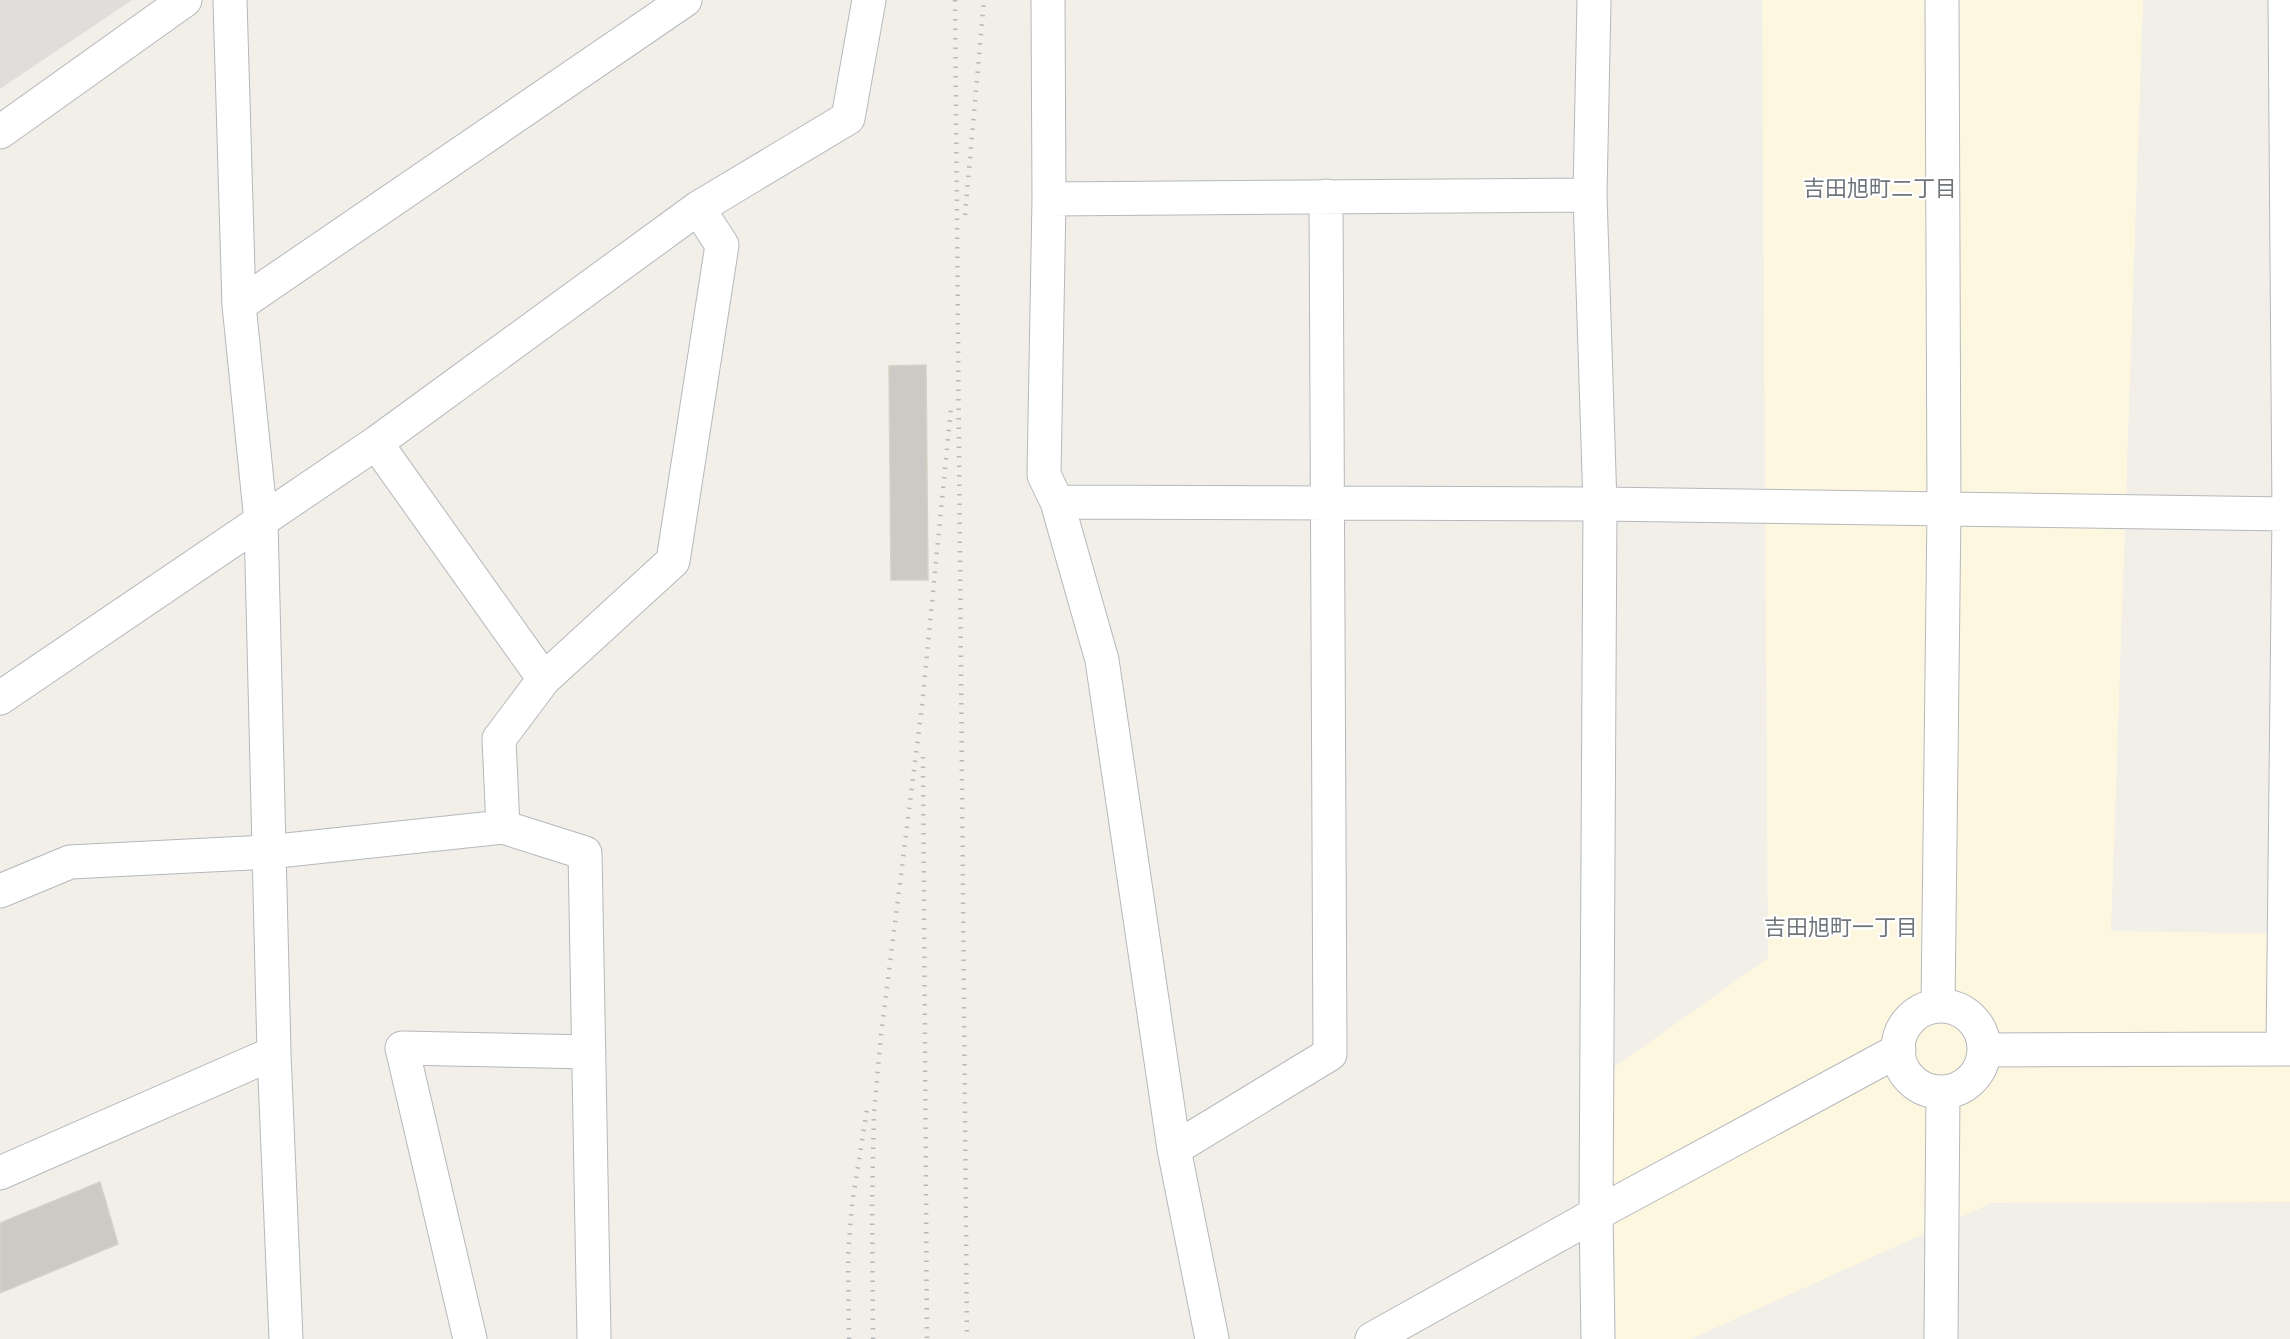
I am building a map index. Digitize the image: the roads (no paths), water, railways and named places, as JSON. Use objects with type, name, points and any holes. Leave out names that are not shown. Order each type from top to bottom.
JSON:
[{"type":"street","points":[[0,132],[184,0]]},
{"type":"street","points":[[230,0],[239,305],[261,521],[274,1053],[286,1339]]},
{"type":"street","points":[[239,305],[685,0]]},
{"type":"street","points":[[0,698],[376,443],[698,208],[848,118],[869,0]]},
{"type":"street","points":[[1048,0],[1049,199],[1044,475],[1057,502],[1102,660],[1174,1149],[1212,1339]]},
{"type":"street","points":[[1594,0],[1590,195],[1600,504],[1596,1214],[1598,1339]]},
{"type":"street","points":[[1938,1006],[1944,510],[1942,0]]},
{"type":"street","points":[[1984,1050],[2286,1049],[2289,514],[2285,0]]},
{"type":"street","points":[[1049,199],[1590,195]]},
{"type":"street","points":[[1174,1149],[1330,1054],[1326,196]]},
{"type":"street","points":[[503,827],[499,739],[544,679],[673,561],[722,245],[698,208]]},
{"type":"street","points":[[376,443],[544,679]]},
{"type":"street","points":[[1057,502],[1600,504],[2289,514]]},
{"type":"street","points":[[0,891],[70,862],[268,852],[503,827],[585,853],[594,1339]]},
{"type":"street","points":[[1938,1006],[1953,1008],[1976,1023],[1982,1036],[1984,1050],[1982,1064],[1974,1076],[1964,1086],[1943,1092],[1924,1089],[1911,1081],[1903,1070],[1899,1050],[1903,1029],[1912,1017],[1938,1006]]},
{"type":"street","points":[[470,1339],[402,1048],[589,1052]]},
{"type":"street","points":[[1372,1339],[1596,1214],[1899,1050]]},
{"type":"street","points":[[0,1173],[274,1053]]},
{"type":"street","points":[[1941,1339],[1943,1092]]},
{"type":"railway","points":[[955,0],[967,1339]]},
{"type":"railway","points":[[965,215],[984,0]]},
{"type":"railway","points":[[873,1339],[874,1113],[881,1035],[922,706],[951,407]]},
{"type":"railway","points":[[923,757],[927,1339]]},
{"type":"railway","points":[[849,1339],[848,1256],[852,1204],[868,1103]]},
{"type":"district","name":"吉田旭町二丁目","points":[[1880,189]]},
{"type":"district","name":"吉田旭町一丁目","points":[[1841,928]]}]
